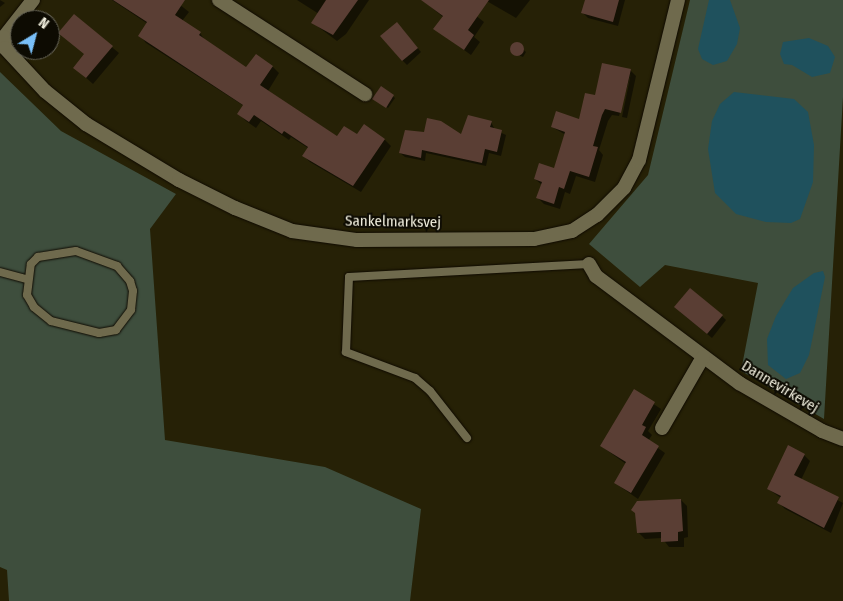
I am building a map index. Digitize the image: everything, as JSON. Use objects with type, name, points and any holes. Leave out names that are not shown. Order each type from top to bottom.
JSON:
[{"type":"street","name":"Sankelmarksvej","points":[[33,0],[4,37],[5,48],[45,91],[86,124],[179,180],[236,208],[292,231],[357,240],[534,239],[572,231],[597,215],[624,188],[639,160],[678,0]]},
{"type":"street","points":[[218,0],[364,94]]},
{"type":"street","name":"Dannevirkevej","points":[[590,264],[596,276],[703,356],[780,408],[843,439]]},
{"type":"street","points":[[662,428],[703,356]]},
{"type":"lane","points":[[76,251],[125,272],[134,291],[132,310],[116,330],[99,333],[51,322],[34,307],[27,295],[27,279],[31,264],[38,257],[76,251]]},
{"type":"lane","points":[[467,438],[430,391],[415,378],[346,352],[349,277],[590,264]]},
{"type":"lane","points":[[0,272],[27,279]]},
{"type":"green space","points":[[690,0],[843,0],[843,97],[824,419],[741,371],[758,283],[665,265],[640,287],[589,244],[648,175]]},
{"type":"green space","points":[[0,72],[61,131],[176,194],[150,229],[165,440],[325,467],[421,509],[410,601],[9,601],[7,570],[0,567]]},
{"type":"water","points":[[709,0],[730,0],[740,28],[737,44],[727,61],[713,65],[702,59],[698,49]]},
{"type":"water","points":[[809,38],[828,46],[835,57],[830,73],[812,77],[792,65],[784,64],[780,54],[783,42]]},
{"type":"water","points":[[734,92],[794,99],[808,112],[814,145],[813,182],[800,219],[791,223],[766,222],[736,214],[715,193],[708,149],[712,121],[720,104]]},
{"type":"water","points":[[823,271],[825,277],[809,355],[800,373],[786,379],[768,365],[767,339],[776,316],[793,288],[814,273]]},
{"type":"building","points":[[113,0],[185,0],[175,15],[201,32],[199,35],[246,67],[256,54],[273,66],[260,85],[337,136],[344,126],[357,134],[364,124],[385,139],[353,186],[302,156],[308,147],[284,131],[282,134],[254,115],[249,122],[237,114],[243,105],[138,36],[147,22]]},
{"type":"building","points":[[326,0],[358,0],[333,35],[311,23]]},
{"type":"building","points":[[421,0],[489,0],[468,30],[474,35],[464,50],[433,29],[443,16]]},
{"type":"building","points":[[585,0],[619,0],[613,22],[581,13]]},
{"type":"building","points":[[74,14],[113,46],[86,78],[73,68],[84,54],[60,35],[60,31]]},
{"type":"building","points":[[397,22],[418,48],[402,61],[380,36]]},
{"type":"building","points":[[514,42],[520,42],[524,49],[520,56],[514,56],[510,52],[510,46]]},
{"type":"building","points":[[602,63],[631,69],[621,113],[605,109],[602,115],[593,146],[598,147],[589,177],[570,171],[564,189],[559,187],[554,204],[536,198],[542,182],[534,179],[539,163],[554,168],[565,132],[551,127],[556,111],[579,119],[585,93],[595,95]]},
{"type":"building","points":[[381,86],[394,95],[386,108],[372,99]]},
{"type":"building","points":[[468,115],[492,121],[490,127],[502,130],[497,152],[485,149],[482,163],[422,150],[421,158],[399,153],[405,130],[424,132],[427,118],[441,121],[461,134]]},
{"type":"building","points":[[690,288],[723,315],[707,334],[674,307]]},
{"type":"building","points":[[634,389],[655,402],[642,425],[646,427],[642,435],[659,446],[631,493],[614,483],[626,462],[600,446]]},
{"type":"building","points":[[788,445],[805,454],[794,475],[839,497],[824,528],[777,503],[781,496],[767,489]]},
{"type":"building","points":[[681,499],[683,531],[678,532],[678,541],[661,542],[661,532],[637,533],[635,513],[631,510],[637,501]]}]
